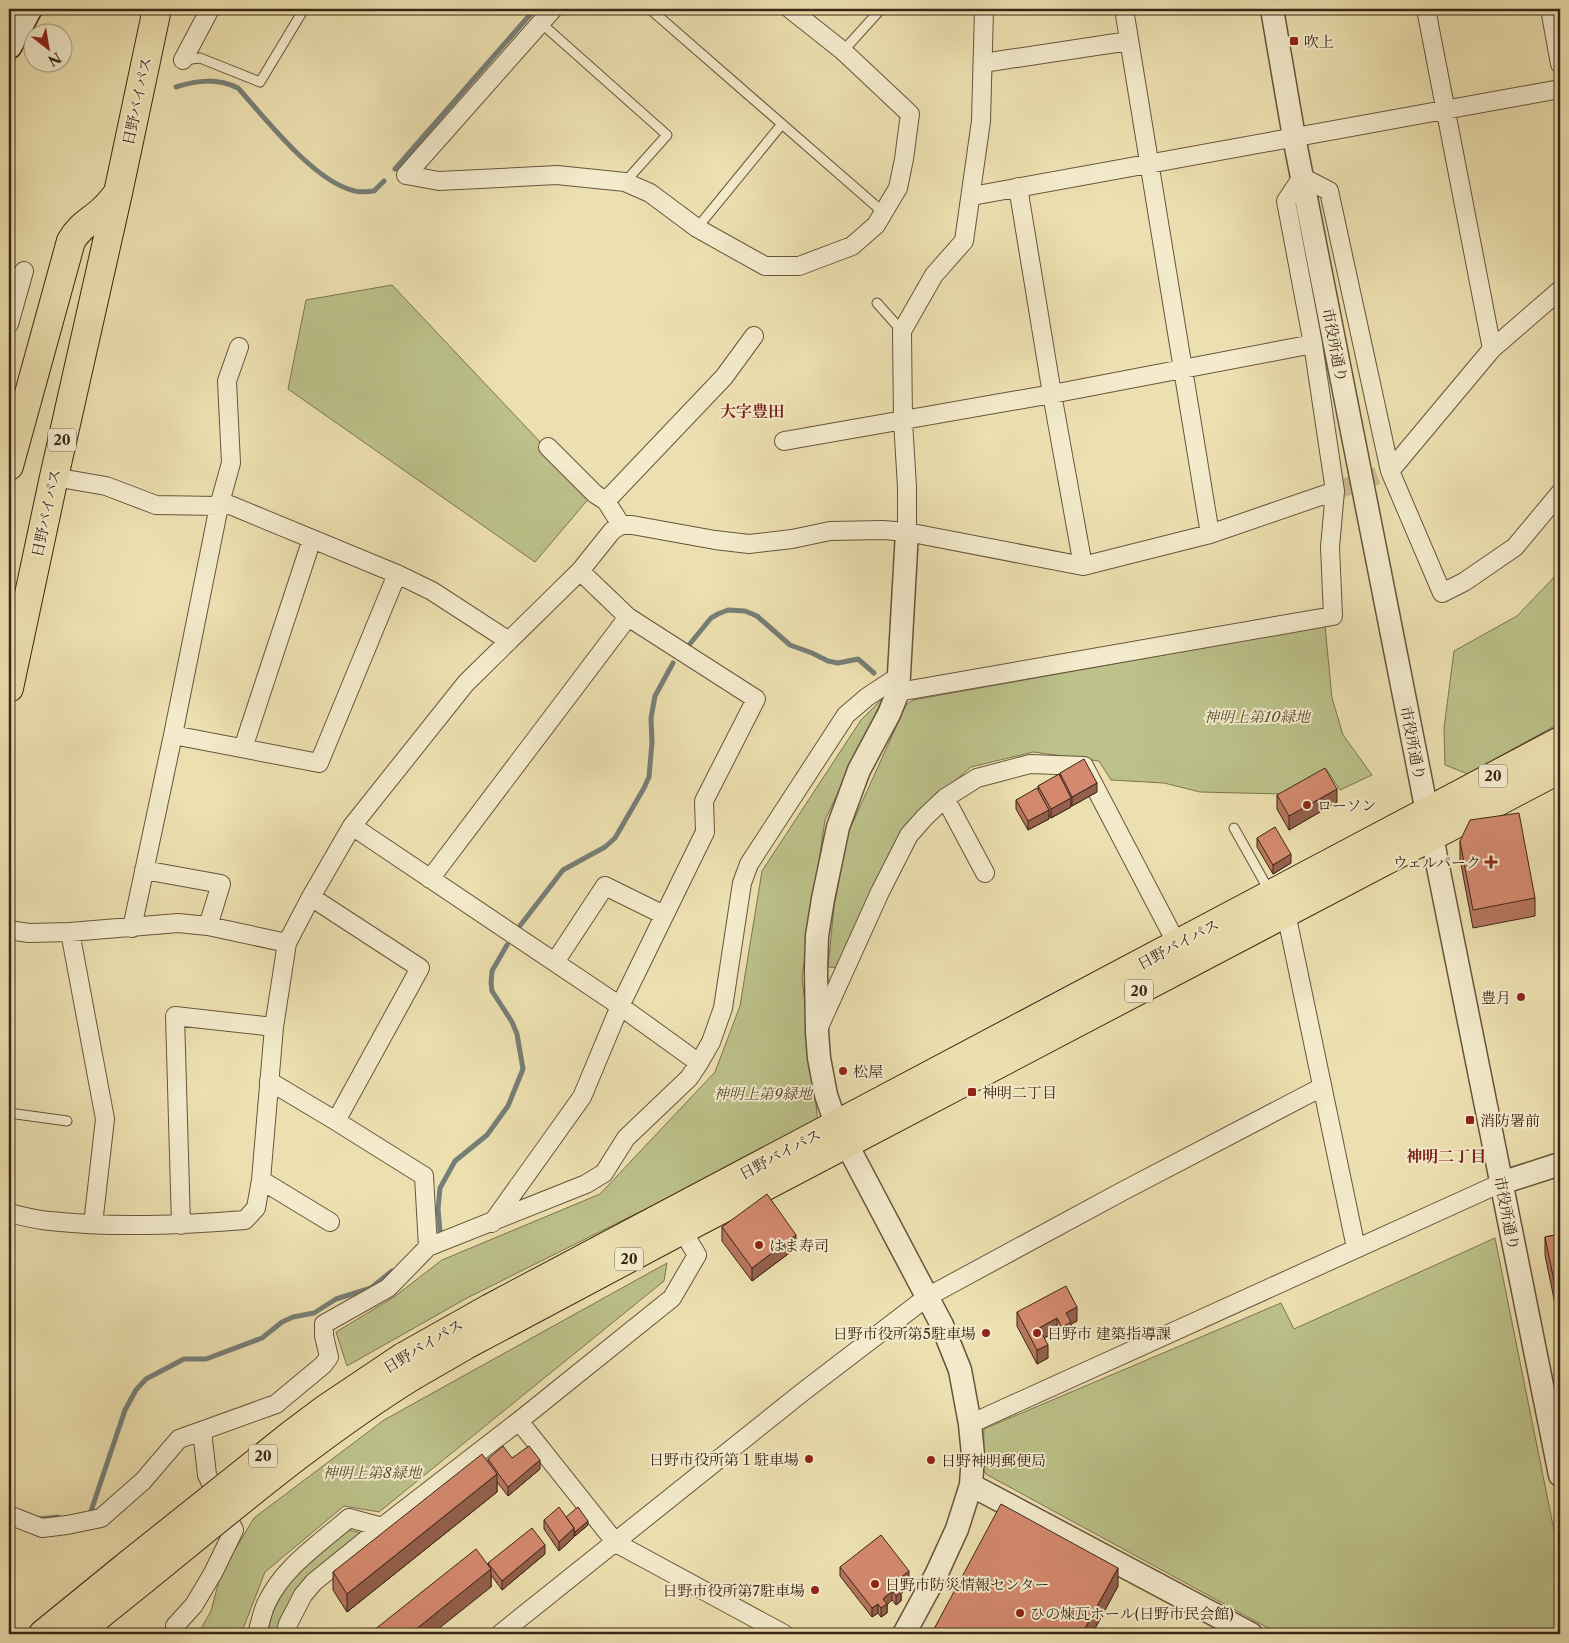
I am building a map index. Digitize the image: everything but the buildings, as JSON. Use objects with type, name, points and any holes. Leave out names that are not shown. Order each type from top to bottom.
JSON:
[{"type":"highway","name":"日野バイパス","points":[[9,688],[157,9]]},
{"type":"highway","points":[[9,466],[71,240],[79,229],[104,209],[118,193]]},
{"type":"highway","name":"日野バイパス","points":[[43,1634],[136,1572],[364,1408],[408,1366],[455,1326],[841,1135],[1279,904],[1429,824],[1560,741]]},
{"type":"highway","name":"日野バイパス","points":[[1429,824],[1560,769]]},
{"type":"highway","name":"日野バイパス","points":[[408,1366],[466,1345],[682,1230],[841,1135],[1177,944],[1279,904]]},
{"type":"highway","name":"日野バイパス","points":[[76,1634],[136,1572]]},
{"type":"main road","points":[[11,36],[29,9]]},
{"type":"street","points":[[183,60],[210,9]]},
{"type":"street","points":[[553,9],[406,175],[440,181],[557,175],[625,182],[650,193],[697,228],[765,266],[799,266],[852,246],[876,225],[898,188],[910,114],[842,51],[790,9]]},
{"type":"street","points":[[904,1634],[949,1547],[957,1529],[971,1485],[970,1424],[960,1370],[942,1324],[841,1135],[824,1085],[817,1032],[817,936],[838,828],[859,770],[889,714],[899,684],[907,532],[902,331],[934,275],[964,240],[982,121],[984,9]]},
{"type":"street","points":[[1124,9],[1210,534]]},
{"type":"street","name":"市役所通り","points":[[1272,9],[1294,137],[1429,824],[1559,1463]]},
{"type":"street","points":[[1426,9],[1492,349]]},
{"type":"street","points":[[1550,9],[1560,64]]},
{"type":"street","points":[[983,63],[1129,41]]},
{"type":"street","points":[[972,196],[1560,89]]},
{"type":"street","points":[[9,1515],[42,1528],[101,1518],[144,1481],[179,1439],[276,1404],[323,1365],[329,1357],[324,1336],[324,1324],[388,1288],[428,1248],[586,1184],[604,1173],[626,1138],[689,1078],[699,1063],[710,1042],[723,1008],[742,883],[749,864],[846,716],[867,697],[899,684],[1333,616],[1330,547],[1335,491],[1313,344],[1286,201],[1302,177],[1329,191],[1390,471],[1442,593],[1464,582],[1515,548],[1560,493]]},
{"type":"street","points":[[1018,187],[1083,566]]},
{"type":"street","points":[[9,324],[24,271]]},
{"type":"street","points":[[1390,471],[1492,349],[1560,290]]},
{"type":"street","points":[[606,500],[724,377],[754,336]]},
{"type":"street","points":[[784,441],[1052,394],[1313,344]]},
{"type":"street","points":[[132,928],[219,506],[231,463],[227,381],[239,347]]},
{"type":"street","points":[[548,447],[595,494],[606,500],[621,525]]},
{"type":"street","points":[[54,477],[106,486],[156,505],[230,505],[397,574],[432,591],[509,641]]},
{"type":"street","points":[[9,1213],[49,1221],[92,1224],[181,1225],[245,1220],[256,1208],[261,1180],[274,1026],[287,942],[311,897],[352,826],[466,683],[580,571],[612,531],[621,525],[632,525],[715,540],[749,544],[792,540],[830,531],[883,530],[907,532],[1061,560],[1083,566],[1210,534],[1335,491]]},
{"type":"street","points":[[243,748],[312,539]]},
{"type":"street","points":[[492,1223],[582,1097],[620,1006],[705,832],[704,801],[756,699],[628,617],[580,571]]},
{"type":"street","points":[[173,735],[319,763],[397,574]]},
{"type":"street","points":[[430,879],[628,617]]},
{"type":"street","points":[[817,1032],[880,892],[909,835],[945,798],[977,778],[1030,764],[1084,766],[1177,944]]},
{"type":"street","points":[[945,798],[985,873]]},
{"type":"street","points":[[352,826],[620,1006],[699,1063]]},
{"type":"street","points":[[144,870],[221,884],[208,926]]},
{"type":"street","points":[[555,962],[605,886],[664,915]]},
{"type":"street","points":[[311,897],[420,968],[336,1121]]},
{"type":"street","points":[[1279,904],[1322,1087],[1356,1248]]},
{"type":"street","points":[[9,930],[29,933],[70,932],[178,923],[208,926],[287,942]]},
{"type":"street","points":[[70,932],[105,1119],[92,1224]]},
{"type":"street","points":[[181,1225],[175,1016],[274,1026]]},
{"type":"street","points":[[269,1081],[424,1176],[428,1248]]},
{"type":"street","points":[[500,1634],[819,1380],[927,1297],[1123,1191],[1322,1087]]},
{"type":"street","points":[[970,1424],[1501,1184],[1560,1164]]},
{"type":"street","points":[[261,1180],[330,1222]]},
{"type":"street","points":[[285,1634],[299,1602],[314,1582],[672,1298],[697,1255],[682,1230]]},
{"type":"street","points":[[519,1421],[616,1543],[784,1634]]},
{"type":"street","points":[[176,1634],[175,1626],[194,1605],[213,1573],[234,1530],[206,1475],[202,1431]]},
{"type":"street","points":[[971,1485],[1251,1634]]},
{"type":"street","points":[[257,1634],[265,1606],[276,1585],[292,1566],[349,1518],[382,1527]]},
{"type":"lane","points":[[183,60],[200,58],[260,82],[304,9]]},
{"type":"lane","points":[[650,9],[884,213]]},
{"type":"lane","points":[[842,51],[881,9]]},
{"type":"lane","points":[[541,23],[667,135],[625,182]]},
{"type":"lane","points":[[697,228],[782,124]]},
{"type":"lane","points":[[877,303],[902,331]]},
{"type":"lane","points":[[1234,828],[1279,904]]},
{"type":"lane","points":[[9,1113],[67,1121]]},
{"type":"green space","points":[[392,285],[591,496],[535,562],[288,389],[306,300]]},
{"type":"green space","points":[[1560,571],[1560,723],[1468,774],[1445,765],[1444,728],[1454,651],[1517,616]]},
{"type":"green space","name":"神明上第10緑地","points":[[1325,626],[1332,698],[1343,735],[1372,775],[1340,790],[1327,770],[1283,794],[1200,792],[1164,783],[1111,780],[1099,761],[1033,752],[971,767],[912,818],[843,968],[828,967],[834,907],[848,833],[906,705],[913,700]]},
{"type":"green space","name":"神明上第9緑地","points":[[883,698],[825,820],[802,977],[818,1123],[467,1298],[347,1366],[336,1332],[394,1297],[442,1260],[600,1194],[715,1072],[740,1006],[762,871],[861,720]]},
{"type":"green space","points":[[1495,1238],[1560,1560],[1560,1634],[1279,1634],[993,1478],[983,1470],[984,1429],[1281,1303],[1294,1329]]},
{"type":"green space","name":"神明上第8緑地","points":[[667,1263],[664,1281],[379,1512],[344,1506],[265,1572],[241,1634],[198,1634],[211,1611],[221,1573],[254,1518],[384,1420]]},
{"type":"green space","points":[[348,1530],[362,1533],[295,1590],[280,1634],[267,1634],[272,1615],[285,1585]]},
{"type":"waterway","points":[[395,169],[535,9]]},
{"type":"waterway","points":[[176,87],[192,83],[215,81],[238,88],[292,148],[323,175],[339,185],[360,192],[374,191],[384,181]]},
{"type":"waterway","points":[[9,287],[16,269]]},
{"type":"waterway","points":[[689,645],[711,618],[728,610],[745,611],[757,616],[790,645],[828,661],[838,663],[858,659],[874,673]]},
{"type":"waterway","points":[[519,927],[563,870],[605,847],[615,838],[649,777],[652,742],[651,718],[655,696],[673,663]]},
{"type":"waterway","points":[[440,1231],[438,1209],[440,1188],[455,1161],[487,1135],[508,1106],[523,1069],[517,1034],[512,1022],[492,991],[492,971],[507,945]]},
{"type":"waterway","points":[[86,1514],[90,1514],[125,1410],[136,1390],[146,1379],[184,1359],[206,1359],[262,1338],[282,1322],[293,1317],[314,1313],[336,1299],[371,1288],[392,1271]]},
{"type":"waterway","points":[[37,1518],[58,1517]]},
{"type":"tunnel","points":[[1335,491],[1390,471]]},
{"type":"place","name":"吹上","points":[[1294,41]]},
{"type":"place","name":"ローソン","points":[[1307,805]]},
{"type":"place","name":"ウェルパーク","points":[[1491,862]]},
{"type":"place","name":"豊月","points":[[1521,997]]},
{"type":"place","name":"松屋","points":[[843,1071]]},
{"type":"place","name":"神明二丁目","points":[[972,1092]]},
{"type":"place","name":"消防署前","points":[[1470,1120]]},
{"type":"place","name":"はま寿司","points":[[759,1245]]},
{"type":"place","name":"日野市役所第5駐車場","points":[[986,1333]]},
{"type":"place","name":"日野市 建築指導課","points":[[1037,1333]]},
{"type":"place","name":"日野市役所第１駐車場","points":[[809,1459]]},
{"type":"place","name":"日野神明郵便局","points":[[931,1460]]},
{"type":"place","name":"日野市防災情報センター","points":[[875,1584]]},
{"type":"place","name":"日野市役所第7駐車場","points":[[815,1590]]},
{"type":"place","name":"ひの煉瓦ホール(日野市民会館)","points":[[1020,1613]]},
{"type":"district","name":"大字豊田","points":[[752,411]]},
{"type":"district","name":"神明二丁目","points":[[1446,1156]]}]
